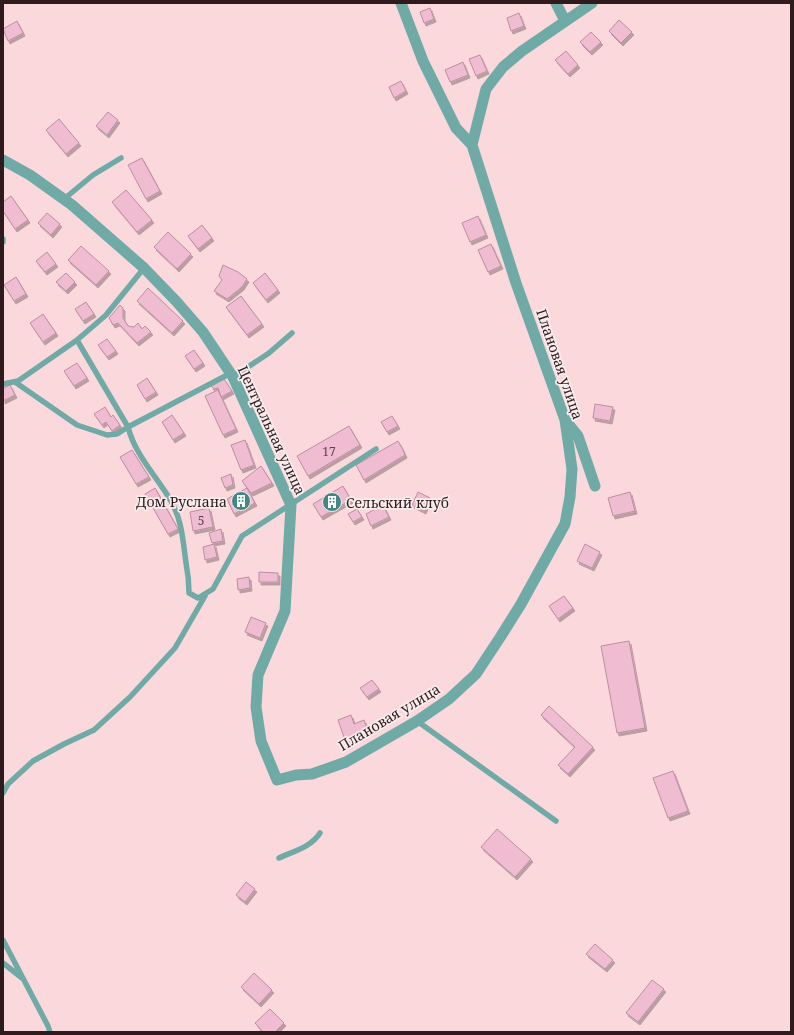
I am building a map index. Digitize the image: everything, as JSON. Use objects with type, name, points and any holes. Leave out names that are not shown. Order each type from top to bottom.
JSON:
[{"type":"street","name":"Плановая улица","points":[[277,780],[296,775],[312,774],[346,762],[417,721],[449,699],[476,674],[521,604],[565,524],[570,496],[572,469],[565,420],[516,283],[472,145],[456,128],[426,68],[400,3]]},
{"type":"street","points":[[556,3],[565,22]]},
{"type":"street","points":[[472,145],[486,89],[503,67],[522,51],[592,3]]},
{"type":"street","name":"Центральная улица","points":[[3,160],[30,175],[64,199],[144,268],[203,332],[232,375],[291,505],[285,611],[258,675],[256,707],[261,741],[277,780]]},
{"type":"street","points":[[565,420],[578,436],[595,486]]},
{"type":"lane","points":[[64,199],[93,175],[121,158]]},
{"type":"lane","points":[[3,384],[18,381],[77,340],[106,315],[144,268]]},
{"type":"lane","points":[[16,382],[77,425],[107,435],[117,434],[128,427],[232,375],[269,353],[292,333]]},
{"type":"lane","points":[[77,340],[128,427],[131,437],[149,469],[171,502],[180,521],[189,579],[189,593],[198,598],[213,589],[242,536],[376,449]]},
{"type":"lane","points":[[3,793],[8,784],[33,761],[94,730],[130,697],[175,648],[206,594]]},
{"type":"lane","points":[[417,721],[556,821]]},
{"type":"lane","points":[[279,858],[310,844],[320,833]]},
{"type":"lane","points":[[3,940],[50,1032]]},
{"type":"lane","points":[[3,963],[24,979]]},
{"type":"building","points":[[430,8],[434,19],[424,23],[420,12]]},
{"type":"building","points":[[519,13],[524,26],[511,31],[507,18]]},
{"type":"building","points":[[619,20],[632,32],[621,43],[609,31]]},
{"type":"building","points":[[17,21],[23,33],[8,41],[3,29]]},
{"type":"building","points":[[591,32],[601,42],[590,52],[580,42]]},
{"type":"building","points":[[566,51],[578,65],[568,74],[555,60]]},
{"type":"building","points":[[480,55],[487,71],[476,76],[469,59]]},
{"type":"building","points":[[463,62],[468,75],[450,82],[445,70]]},
{"type":"building","points":[[401,81],[406,91],[394,98],[389,87]]},
{"type":"building","points":[[108,112],[118,120],[107,135],[96,126]]},
{"type":"building","points":[[59,119],[79,143],[66,154],[46,130]]},
{"type":"building","points":[[142,158],[160,191],[146,199],[128,165]]},
{"type":"building","points":[[126,190],[152,220],[137,232],[112,202]]},
{"type":"building","points":[[11,196],[28,220],[15,229],[3,211],[3,202]]},
{"type":"building","points":[[47,213],[60,224],[51,235],[38,223]]},
{"type":"building","points":[[478,216],[486,235],[470,242],[462,223]]},
{"type":"building","points":[[202,225],[212,238],[198,249],[188,236]]},
{"type":"building","points":[[168,232],[191,254],[177,269],[154,247]]},
{"type":"building","points":[[491,244],[501,266],[488,272],[478,250]]},
{"type":"building","points":[[81,246],[109,271],[96,285],[68,260]]},
{"type":"building","points":[[47,252],[56,264],[45,272],[36,261]]},
{"type":"building","points":[[223,265],[238,272],[247,279],[242,287],[227,299],[214,291],[222,280],[219,276]]},
{"type":"building","points":[[66,273],[75,282],[66,291],[56,282]]},
{"type":"building","points":[[265,273],[278,290],[266,300],[253,283]]},
{"type":"building","points":[[16,277],[26,294],[14,301],[4,285]]},
{"type":"building","points":[[148,288],[183,321],[172,333],[137,301]]},
{"type":"building","points":[[241,296],[262,324],[247,335],[226,307]]},
{"type":"building","points":[[86,302],[94,314],[83,321],[75,309]]},
{"type":"building","points":[[120,305],[123,308],[123,318],[128,326],[134,327],[138,323],[142,329],[145,326],[151,332],[137,343],[118,323],[113,325],[109,318]]},
{"type":"building","points":[[43,314],[56,333],[43,342],[30,323]]},
{"type":"building","points":[[107,339],[116,351],[107,357],[98,345]]},
{"type":"building","points":[[194,350],[203,363],[194,369],[185,356]]},
{"type":"building","points":[[77,363],[87,378],[74,386],[64,371]]},
{"type":"building","points":[[147,378],[156,392],[145,399],[137,385]]},
{"type":"building","points":[[224,379],[232,391],[221,397],[218,388],[214,389],[211,386]]},
{"type":"building","points":[[10,385],[15,395],[3,401],[3,388]]},
{"type":"building","points":[[218,390],[236,429],[223,435],[205,396]]},
{"type":"building","points":[[595,404],[613,407],[610,421],[593,418]]},
{"type":"building","points":[[105,407],[111,417],[113,415],[120,425],[112,431],[106,422],[102,425],[94,414]]},
{"type":"building","points":[[172,415],[184,433],[173,440],[162,422]]},
{"type":"building","points":[[392,416],[398,426],[387,432],[381,422]]},
{"type":"building","points":[[349,426],[360,445],[308,476],[297,456]]},
{"type":"building","points":[[245,440],[254,465],[241,470],[231,445]]},
{"type":"building","points":[[398,441],[405,455],[364,480],[356,465]]},
{"type":"building","points":[[132,450],[149,477],[136,484],[120,457]]},
{"type":"building","points":[[261,466],[272,483],[251,493],[242,481]]},
{"type":"building","points":[[231,474],[233,485],[225,488],[221,478]]},
{"type":"building","name":"Сельский клуб","points":[[343,486],[351,500],[321,517],[313,504]]},
{"type":"building","points":[[155,488],[178,529],[168,534],[145,494]]},
{"type":"building","name":"Дом Руслана","points":[[247,488],[255,503],[234,514],[227,499]]},
{"type":"building","points":[[418,492],[430,498],[424,511],[412,505]]},
{"type":"building","points":[[630,492],[635,511],[613,516],[608,498]]},
{"type":"building","points":[[383,505],[389,517],[371,526],[366,514]]},
{"type":"building","points":[[209,508],[213,527],[193,531],[190,512]]},
{"type":"building","points":[[357,509],[362,517],[353,522],[348,514]]},
{"type":"building","points":[[221,529],[223,541],[212,543],[209,533]]},
{"type":"building","points":[[214,544],[217,557],[205,560],[203,547]]},
{"type":"building","points":[[585,544],[600,552],[592,568],[577,561]]},
{"type":"building","points":[[259,572],[278,573],[278,582],[259,582]]},
{"type":"building","points":[[249,577],[250,588],[238,590],[237,579]]},
{"type":"building","points":[[564,596],[573,608],[558,619],[549,606]]},
{"type":"building","points":[[251,617],[266,623],[260,638],[245,632]]},
{"type":"building","points":[[629,641],[645,728],[617,733],[601,646]]},
{"type":"building","points":[[372,680],[379,689],[367,697],[360,688]]},
{"type":"building","points":[[549,706],[593,747],[568,774],[558,765],[575,747],[541,715]]},
{"type":"building","points":[[351,715],[354,724],[364,720],[368,731],[345,740],[338,720]]},
{"type":"building","points":[[673,771],[688,811],[668,818],[653,778]]},
{"type":"building","points":[[497,829],[531,859],[515,877],[481,847]]},
{"type":"building","points":[[246,882],[255,889],[245,902],[236,895]]},
{"type":"building","points":[[595,944],[613,960],[605,969],[586,954]]},
{"type":"building","points":[[254,973],[272,990],[259,1004],[241,987]]},
{"type":"building","points":[[652,980],[664,989],[638,1022],[626,1013]]},
{"type":"building","points":[[270,1009],[284,1023],[275,1032],[263,1032],[255,1023]]},
{"type":"place","name":"Дом Руслана","points":[[241,501]]},
{"type":"place","name":"Сельский клуб","points":[[332,502]]}]
